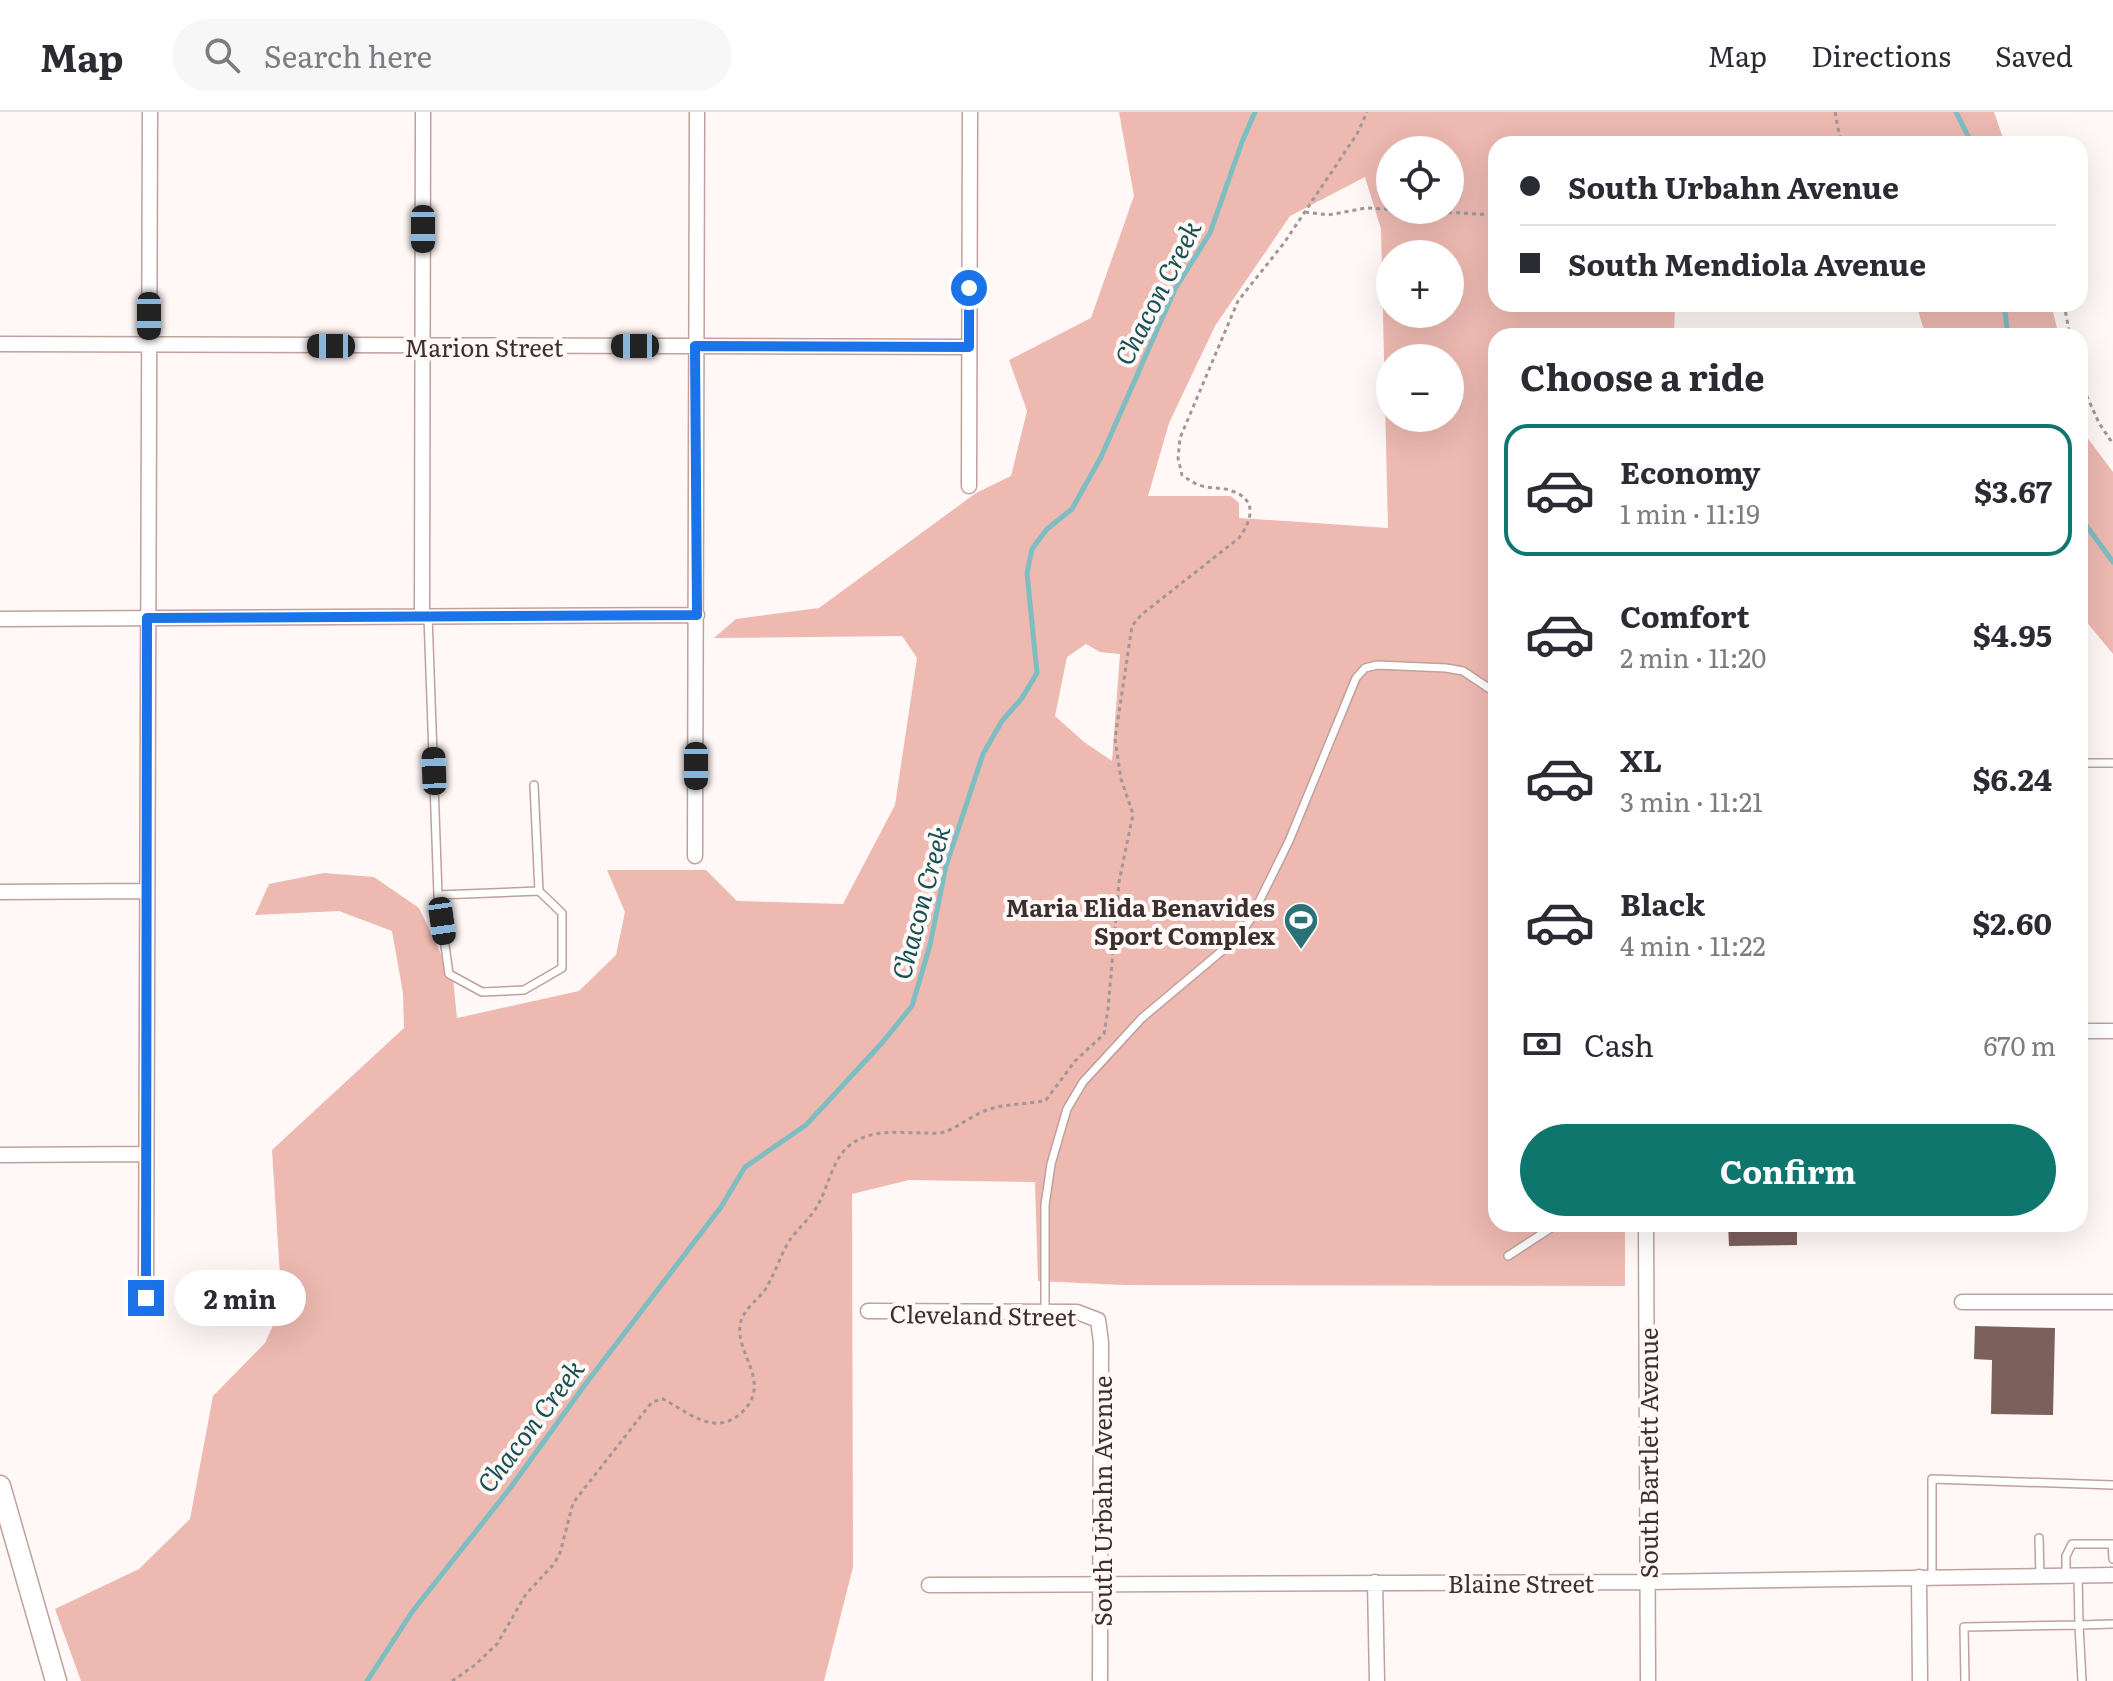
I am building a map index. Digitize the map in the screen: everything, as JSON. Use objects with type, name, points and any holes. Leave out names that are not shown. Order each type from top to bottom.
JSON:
[{"type":"main road","points":[[0,1486],[56,1681]]},
{"type":"street","points":[[146,1298],[150,112]]},
{"type":"street","points":[[423,112],[425,616]]},
{"type":"street","points":[[695,856],[697,112]]},
{"type":"street","points":[[969,486],[970,112]]},
{"type":"street","name":"Marion Street","points":[[0,344],[969,347]]},
{"type":"street","points":[[0,619],[697,615]]},
{"type":"street","points":[[0,892],[146,891]]},
{"type":"street","points":[[2088,1031],[2113,1031]]},
{"type":"street","points":[[0,1155],[146,1154]]},
{"type":"street","name":"South Bartlett Avenue","points":[[1646,1232],[1648,1681]]},
{"type":"street","points":[[1962,1302],[2113,1302]]},
{"type":"street","name":"Cleveland Street","points":[[868,1311],[1077,1312],[1098,1320]]},
{"type":"street","name":"South Urbahn Avenue","points":[[1098,1320],[1101,1342],[1100,1681]]},
{"type":"street","name":"Blaine Street","points":[[929,1585],[1648,1582],[2113,1575]]},
{"type":"street","points":[[1920,1681],[1925,1577]]},
{"type":"street","points":[[1375,1582],[1377,1681]]},
{"type":"lane","points":[[425,616],[438,895],[449,974],[482,992],[524,990],[562,968],[562,913],[539,891],[534,785]]},
{"type":"lane","points":[[1045,1312],[1045,1205],[1051,1164],[1067,1109],[1083,1082],[1142,1018],[1236,939],[1250,920],[1289,841],[1356,678],[1365,668],[1377,665],[1446,668],[1463,671],[1488,688]]},
{"type":"lane","points":[[2088,763],[2113,763]]},
{"type":"lane","points":[[438,895],[539,891]]},
{"type":"lane","points":[[1508,1256],[1545,1232]]},
{"type":"lane","points":[[1925,1577],[1932,1479],[2038,1486],[2113,1485]]},
{"type":"lane","points":[[2039,1538],[2040,1576]]},
{"type":"lane","points":[[2082,1681],[2079,1625],[2066,1556],[2072,1544],[2112,1544],[2113,1559]]},
{"type":"lane","points":[[1965,1681],[1964,1627],[2113,1624]]},
{"type":"path","points":[[452,1681],[497,1644],[526,1594],[554,1564],[560,1553],[573,1503],[652,1402],[663,1399],[690,1416],[712,1424],[730,1421],[746,1407],[754,1380],[741,1343],[739,1332],[742,1318],[778,1268],[789,1242],[818,1206],[836,1162],[847,1147],[863,1136],[879,1133],[942,1133],[985,1110],[1046,1100],[1075,1061],[1104,1034],[1115,959],[1119,882],[1133,814],[1121,779],[1115,739],[1132,626],[1141,615],[1239,538],[1250,521],[1250,506],[1243,496],[1230,490],[1194,484],[1182,475],[1178,458],[1180,438],[1238,301],[1284,243],[1357,134],[1367,112]]},
{"type":"path","points":[[1835,112],[1840,136]]},
{"type":"path","points":[[1304,212],[1328,215],[1366,208],[1488,215]]},
{"type":"path","points":[[2088,399],[2113,444]]},
{"type":"shaded area","points":[[1119,112],[1994,112],[2002,136],[1488,136],[1488,312],[1675,312],[1674,328],[1488,328],[1488,1232],[1625,1232],[1625,1286],[1124,1285],[1038,1281],[1035,1182],[909,1180],[852,1194],[853,1567],[824,1681],[81,1681],[55,1609],[139,1569],[190,1519],[213,1396],[265,1343],[282,1306],[272,1150],[404,1028],[403,993],[392,931],[339,911],[255,915],[269,884],[324,873],[374,877],[419,908],[453,979],[457,1018],[579,991],[616,955],[625,912],[607,870],[706,870],[737,901],[843,904],[895,805],[917,658],[902,636],[714,638],[736,619],[819,608],[976,493],[1011,476],[1027,411],[1009,360],[1091,318],[1134,196]],"holes":[[[1376,136],[1464,136],[1464,224],[1379,224],[1381,240],[1464,240],[1464,328],[1383,328],[1384,344],[1464,344],[1464,432],[1386,432],[1388,528],[1239,518],[1239,503],[1231,496],[1148,496],[1169,423],[1215,326],[1290,216],[1365,177],[1376,213]],[[1086,644],[1100,652],[1120,654],[1112,761],[1084,742],[1055,716],[1067,657]]]},
{"type":"shaded area","points":[[1918,312],[2053,312],[2057,328],[1923,328]]},
{"type":"shaded area","points":[[2088,439],[2113,472],[2113,654],[2088,624]]},
{"type":"building","points":[[1728,1232],[1797,1232],[1797,1245],[1729,1246]]},
{"type":"building","points":[[1975,1326],[2055,1328],[2053,1415],[1991,1414],[1992,1360],[1974,1359]]},
{"type":"waterway","name":"Chacon Creek","points":[[367,1681],[412,1612],[511,1487],[721,1207],[745,1167],[806,1125],[912,1006],[930,945],[946,866],[983,754],[1002,721],[1022,698],[1037,673],[1027,573],[1032,549],[1047,529],[1072,509],[1101,457],[1175,289],[1210,233],[1255,112]]},
{"type":"waterway","name":"Chacon Creek","points":[[1956,112],[1968,136]]},
{"type":"waterway","name":"Chacon Creek","points":[[2005,312],[2007,328]]},
{"type":"waterway","name":"Chacon Creek","points":[[2088,528],[2113,562]]},
{"type":"place","name":"Maria Elida Benavides Sport Complex","points":[[1301,951]]},
{"type":"route","points":[[146,1298],[147,618],[697,615],[695,346],[969,347],[969,288]]}]
